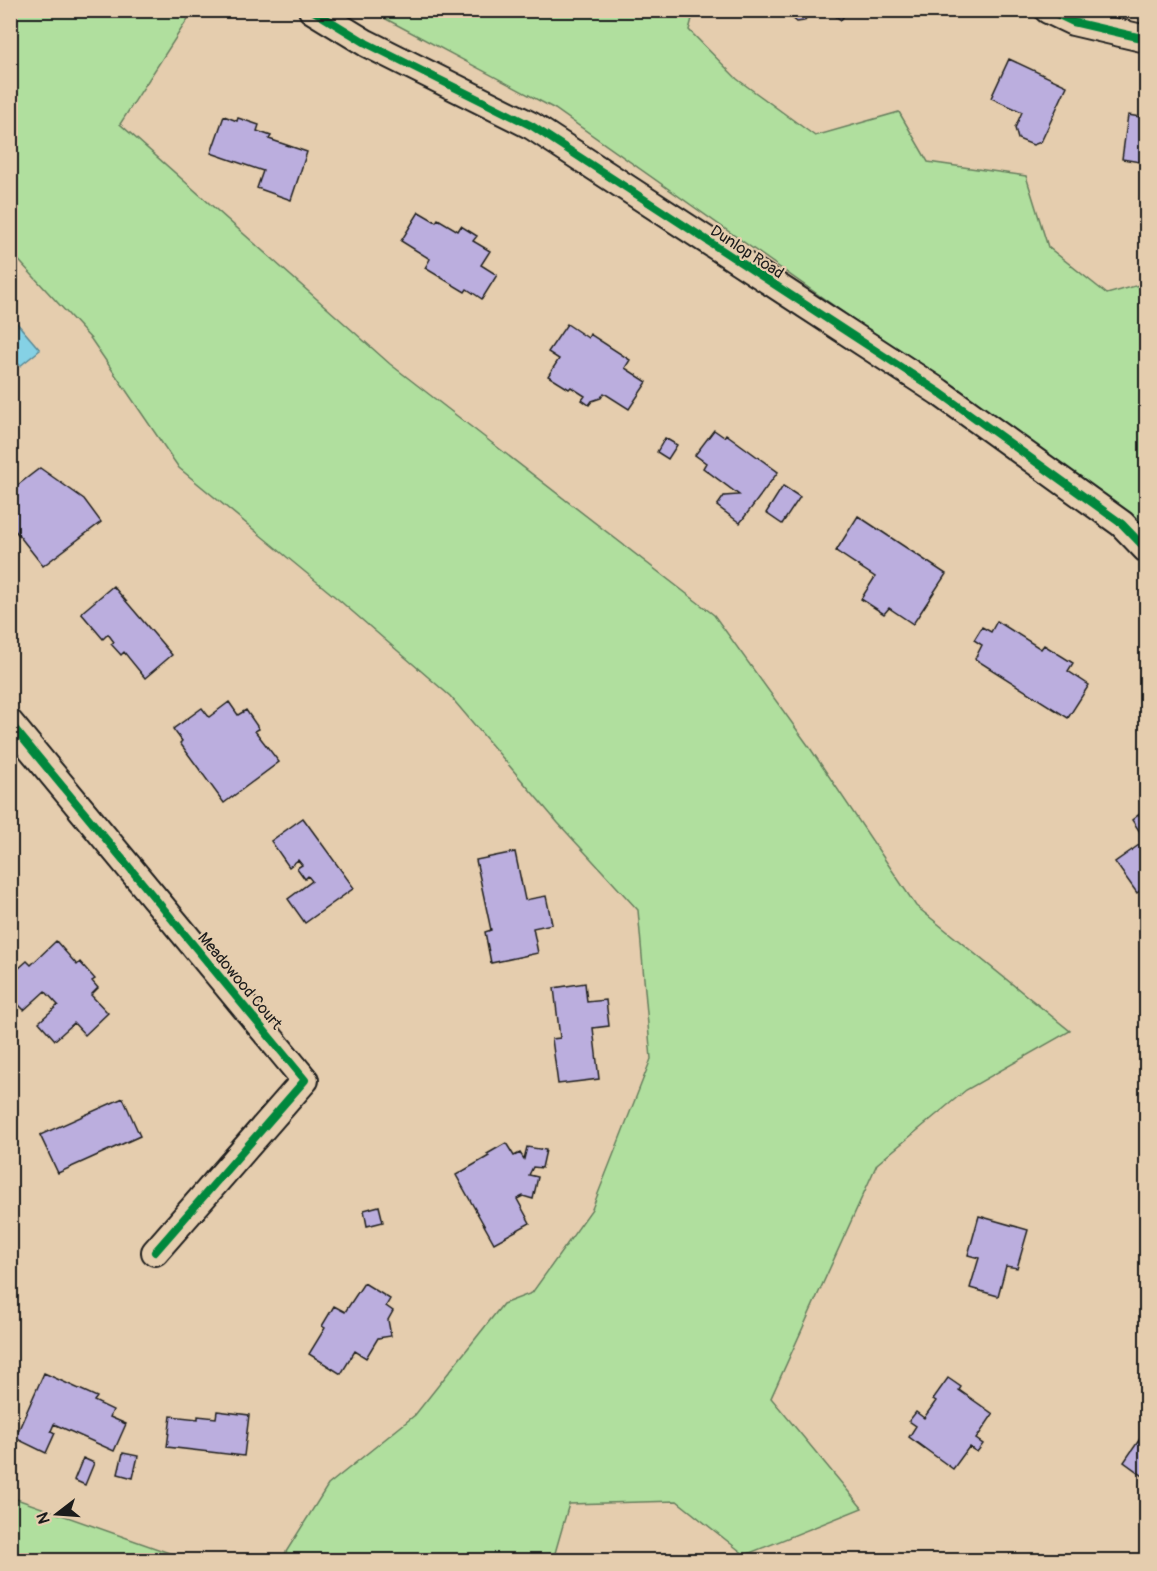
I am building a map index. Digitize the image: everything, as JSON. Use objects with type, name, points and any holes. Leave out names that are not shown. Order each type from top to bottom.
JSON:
[{"type":"street","name":"Dunlop Road","points":[[312,10],[366,43],[532,126],[939,392],[1122,524],[1146,549]]},
{"type":"street","points":[[1048,10],[1073,22],[1146,39]]},
{"type":"street","name":"Meadowood Court","points":[[10,723],[305,1080],[155,1251]]},
{"type":"green space","points":[[11,10],[193,11],[120,124],[390,364],[714,615],[810,748],[916,906],[1070,1031],[966,1090],[877,1164],[771,1398],[862,1508],[745,1555],[677,1501],[569,1504],[553,1560],[281,1560],[328,1485],[415,1415],[503,1304],[532,1293],[592,1209],[651,1059],[638,910],[558,823],[450,696],[339,600],[179,468],[91,339],[11,252]]},
{"type":"green space","points":[[371,11],[694,11],[689,30],[737,79],[815,136],[899,112],[928,162],[1026,176],[1048,247],[1107,294],[1146,283],[1146,526],[555,109]]},
{"type":"green space","points":[[11,1497],[189,1560],[11,1560]]},
{"type":"water","points":[[10,315],[40,350],[20,366],[11,355]]},
{"type":"building","points":[[783,10],[812,10],[804,21],[797,22]]},
{"type":"building","points":[[827,10],[848,10],[841,20]]},
{"type":"building","points":[[1009,59],[1067,86],[1041,142],[1033,145],[1018,139],[1015,128],[1022,112],[991,98]]},
{"type":"building","points":[[1128,115],[1146,118],[1146,163],[1122,159]]},
{"type":"building","points":[[224,116],[259,125],[257,131],[271,136],[269,139],[307,152],[291,200],[257,188],[263,171],[211,153]]},
{"type":"building","points":[[419,212],[436,222],[438,219],[458,231],[461,226],[477,236],[473,241],[490,251],[481,265],[497,275],[482,299],[467,289],[465,292],[425,268],[430,259],[401,241]]},
{"type":"building","points":[[567,324],[588,338],[590,334],[630,360],[625,368],[647,382],[629,409],[604,393],[601,398],[592,401],[589,405],[582,400],[585,396],[548,376],[559,359],[548,352]]},
{"type":"building","points":[[714,430],[724,437],[726,434],[778,472],[740,523],[717,506],[724,496],[739,495],[703,468],[706,463],[695,455]]},
{"type":"building","points":[[665,438],[677,445],[668,459],[657,452]]},
{"type":"building","points":[[40,468],[84,499],[101,522],[43,566],[10,524],[10,517],[14,514],[10,509],[10,491]]},
{"type":"building","points":[[783,486],[800,497],[782,524],[766,513]]},
{"type":"building","points":[[858,516],[946,574],[913,624],[889,608],[884,614],[861,599],[875,577],[836,551]]},
{"type":"building","points":[[113,586],[172,655],[145,678],[124,652],[121,655],[111,644],[114,642],[108,634],[103,639],[81,613]]},
{"type":"building","points":[[997,621],[1041,649],[1044,645],[1073,663],[1068,671],[1089,685],[1068,718],[975,659],[982,645],[974,640],[982,627],[991,632]]},
{"type":"building","points":[[229,702],[238,715],[246,710],[259,729],[255,731],[279,762],[224,803],[180,743],[182,741],[173,729],[202,708],[209,717]]},
{"type":"building","points":[[1146,809],[1146,841],[1132,820]]},
{"type":"building","points":[[303,818],[354,888],[305,923],[288,899],[312,881],[308,876],[305,879],[297,868],[302,865],[298,860],[289,867],[271,841]]},
{"type":"building","points":[[1146,844],[1146,886],[1137,893],[1115,862],[1139,845],[1141,848]]},
{"type":"building","points":[[515,852],[525,900],[546,896],[552,924],[533,928],[538,953],[491,963],[485,932],[491,930],[476,860]]},
{"type":"building","points":[[56,941],[77,965],[80,962],[95,979],[92,981],[98,988],[91,995],[108,1013],[85,1035],[74,1023],[55,1040],[39,1022],[58,1005],[45,991],[24,1010],[10,996],[10,976],[27,961],[31,965]]},
{"type":"building","points":[[585,983],[587,1002],[606,1000],[609,1026],[593,1028],[599,1079],[558,1084],[552,1039],[560,1038],[554,988]]},
{"type":"building","points":[[123,1098],[140,1136],[58,1173],[40,1135]]},
{"type":"building","points":[[506,1143],[514,1156],[520,1153],[524,1159],[527,1147],[546,1150],[542,1168],[533,1167],[529,1175],[538,1177],[533,1199],[523,1196],[517,1199],[530,1223],[494,1243],[456,1175]]},
{"type":"building","points":[[379,1206],[383,1222],[367,1226],[364,1210]]},
{"type":"building","points":[[979,1216],[1028,1230],[1017,1268],[1006,1266],[998,1296],[970,1288],[979,1258],[968,1255]]},
{"type":"building","points":[[364,1283],[390,1299],[386,1306],[393,1311],[388,1320],[391,1336],[378,1338],[366,1358],[355,1351],[341,1374],[309,1354],[325,1328],[322,1326],[334,1306],[345,1312]]},
{"type":"building","points":[[44,1373],[97,1397],[94,1401],[113,1410],[110,1417],[126,1424],[114,1451],[54,1424],[51,1431],[55,1433],[46,1453],[15,1438]]},
{"type":"building","points":[[948,1378],[961,1387],[959,1390],[993,1414],[976,1439],[983,1444],[977,1452],[969,1447],[953,1469],[909,1437],[916,1426],[909,1421],[916,1412],[924,1418],[936,1401],[933,1399]]},
{"type":"building","points":[[217,1411],[249,1415],[244,1456],[167,1447],[171,1416],[216,1418]]},
{"type":"building","points":[[1146,1430],[1146,1478],[1124,1462]]},
{"type":"building","points":[[123,1453],[138,1456],[133,1478],[118,1474]]},
{"type":"building","points":[[83,1458],[94,1463],[85,1485],[74,1480]]},
{"type":"cycle path","points":[[312,10],[366,43],[532,126],[939,392],[1122,524],[1146,549]]},
{"type":"cycle path","points":[[1048,10],[1073,22],[1146,39]]},
{"type":"cycle path","points":[[10,723],[305,1080],[155,1252]]}]
